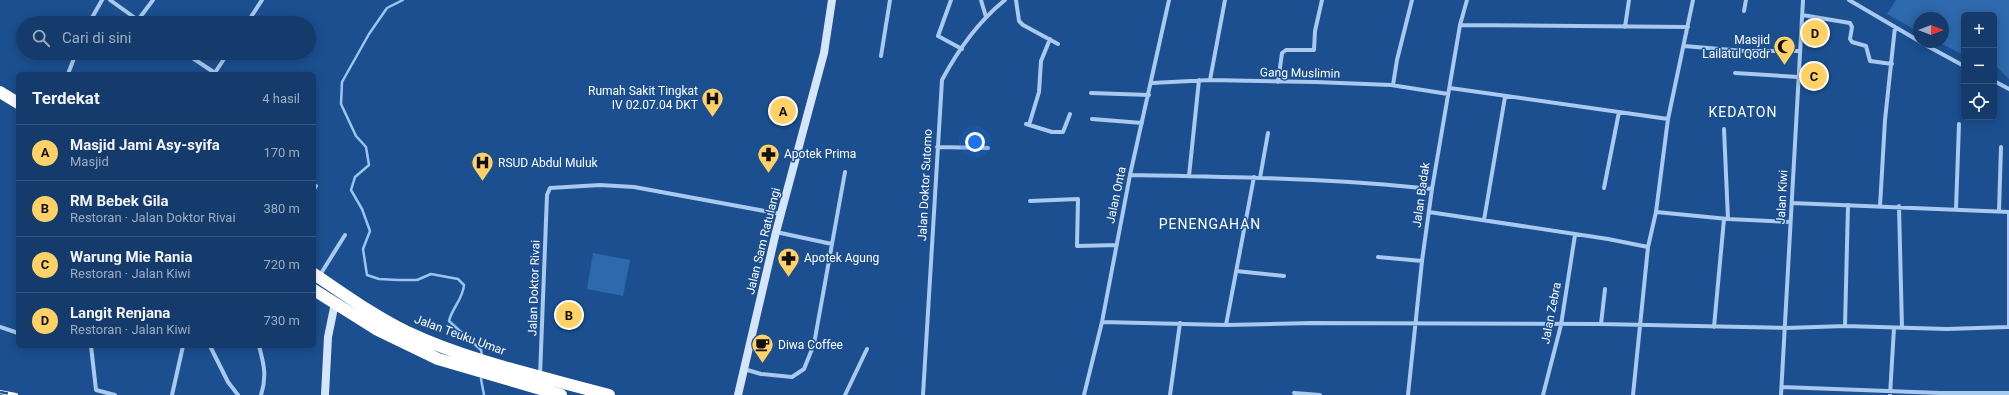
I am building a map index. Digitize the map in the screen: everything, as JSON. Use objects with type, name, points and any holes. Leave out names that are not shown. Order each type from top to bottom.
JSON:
[{"type":"highway","points":[[0,84],[16,93]]},
{"type":"highway","points":[[0,92],[16,102]]},
{"type":"highway","name":"Jalan Teuku Umar","points":[[316,276],[383,319],[407,332],[440,345],[540,376],[609,395]]},
{"type":"highway","points":[[316,291],[394,339],[438,359],[535,392],[561,395]]},
{"type":"street","points":[[93,16],[102,0]]},
{"type":"street","points":[[110,0],[132,16]]},
{"type":"street","points":[[141,16],[153,0]]},
{"type":"street","points":[[252,16],[262,0]]},
{"type":"street","name":"Jalan Sam Ratulangi","points":[[738,395],[776,232],[824,52],[832,0]]},
{"type":"street","points":[[881,56],[890,0]]},
{"type":"street","points":[[951,0],[938,36],[962,49]]},
{"type":"street","points":[[981,0],[986,17]]},
{"type":"street","name":"Jalan Doktor Sutomo","points":[[923,395],[942,80],[962,49],[986,17],[1005,0]]},
{"type":"street","points":[[1016,0],[1021,23],[1058,44]]},
{"type":"street","name":"Jalan Onta","points":[[1084,395],[1102,322],[1130,175],[1152,83],[1169,0]]},
{"type":"street","points":[[1210,80],[1225,0]]},
{"type":"street","points":[[1278,82],[1282,53],[1286,50],[1314,50],[1315,30],[1322,0]]},
{"type":"street","points":[[1394,85],[1397,60],[1412,0]]},
{"type":"street","name":"Jalan Badak","points":[[1408,395],[1422,261],[1432,189],[1460,25],[1467,0]]},
{"type":"street","points":[[1625,27],[1629,0]]},
{"type":"street","points":[[1633,395],[1648,247],[1656,212],[1668,119],[1693,0]]},
{"type":"street","points":[[1744,11],[1746,0]]},
{"type":"street","name":"Jalan Kiwi","points":[[1781,395],[1786,328],[1790,222],[1803,0]]},
{"type":"street","points":[[1849,0],[1913,38]]},
{"type":"street","points":[[1802,15],[1850,23],[1852,26],[1850,39],[1852,42],[1866,46],[1870,61],[1892,64]]},
{"type":"street","points":[[1460,25],[1688,27]]},
{"type":"street","points":[[1880,206],[1885,120],[1895,27]]},
{"type":"street","points":[[1050,39],[1041,61],[1039,92],[1028,125],[1052,132],[1063,132],[1070,114]]},
{"type":"street","points":[[1684,46],[1744,51],[1800,51]]},
{"type":"street","points":[[1930,48],[1961,64]]},
{"type":"street","points":[[69,72],[73,60]]},
{"type":"street","points":[[195,60],[211,72]]},
{"type":"street","points":[[215,72],[223,60]]},
{"type":"street","points":[[1735,73],[1798,77]]},
{"type":"street","points":[[1189,176],[1199,80]]},
{"type":"street","name":"Gang Muslimin","points":[[1152,83],[1210,80],[1394,85],[1448,94]]},
{"type":"street","points":[[1997,83],[2009,89]]},
{"type":"street","points":[[1450,88],[1668,119]]},
{"type":"street","points":[[1091,93],[1149,95]]},
{"type":"street","points":[[1484,220],[1505,97]]},
{"type":"street","points":[[1604,188],[1618,112]]},
{"type":"street","points":[[1092,119],[1142,123]]},
{"type":"street","points":[[1956,209],[1959,124]]},
{"type":"street","points":[[1714,327],[1726,219],[1724,129]]},
{"type":"street","points":[[1260,178],[1268,133]]},
{"type":"street","points":[[1999,211],[2001,146]]},
{"type":"street","points":[[937,147],[988,148]]},
{"type":"street","points":[[744,369],[784,377],[792,377],[804,369],[814,344],[845,172]]},
{"type":"street","points":[[1130,175],[1254,177],[1376,183],[1432,189]]},
{"type":"street","points":[[1226,326],[1254,177]]},
{"type":"street","name":"Jalan Doktor Rivai","points":[[535,392],[540,376],[547,196],[550,188],[600,185],[634,187],[781,214]]},
{"type":"street","points":[[1030,201],[1078,199],[1077,246],[1116,245]]},
{"type":"street","points":[[1102,322],[1180,323],[1226,326],[1312,323],[1416,323],[1561,325],[1602,324],[1786,328],[1845,326],[1894,328],[2008,327],[2009,212],[1899,206],[1792,203]]},
{"type":"street","points":[[1845,326],[1848,205]]},
{"type":"street","points":[[1899,206],[1902,328]]},
{"type":"street","points":[[1429,212],[1608,239],[1648,247]]},
{"type":"street","points":[[1656,212],[1726,219],[1790,222]]},
{"type":"street","points":[[776,232],[832,244]]},
{"type":"street","points":[[316,276],[345,235]]},
{"type":"street","name":"Jalan Zebra","points":[[1543,395],[1561,325],[1575,235]]},
{"type":"street","points":[[1378,257],[1422,261]]},
{"type":"street","points":[[1236,271],[1284,276]]},
{"type":"street","points":[[1602,324],[1605,289]]},
{"type":"street","points":[[324,395],[328,337],[335,303]]},
{"type":"street","points":[[1170,395],[1180,323]]},
{"type":"street","points":[[0,327],[16,332]]},
{"type":"street","points":[[1890,395],[1894,328]]},
{"type":"street","points":[[91,348],[96,390],[115,395]]},
{"type":"street","points":[[172,395],[183,348]]},
{"type":"street","points":[[211,348],[228,382],[238,395]]},
{"type":"street","points":[[260,348],[264,365],[265,377],[261,395]]},
{"type":"street","points":[[845,395],[867,349]]},
{"type":"street","points":[[1782,387],[1971,394],[2009,393]]},
{"type":"street","points":[[1294,393],[1320,395]]},
{"type":"shaded area","points":[[1896,0],[2009,0],[2009,79],[1997,67],[1997,12],[1961,12],[1961,54],[1949,48],[1949,12],[1913,12],[1913,29],[1887,14]]},
{"type":"shaded area","points":[[593,253],[630,260],[623,296],[587,289]]},
{"type":"waterway","points":[[403,0],[387,8],[369,34],[342,82],[341,104],[356,136],[366,147],[369,165],[355,177],[351,190],[362,209],[370,231],[363,249],[367,275],[379,279],[417,280],[431,274],[458,279],[464,285],[463,290],[449,321],[481,350],[482,356]]},
{"type":"waterway","points":[[481,379],[484,395]]},
{"type":"railway","points":[[0,392],[16,395]]},
{"type":"place","name":"Langit Renjana","points":[[1815,33]]},
{"type":"place","name":"Masjid Lailatul Qodr","points":[[1785,66]]},
{"type":"place","name":"Warung Mie Rania","points":[[1814,76]]},
{"type":"place","name":"Masjid Jami Asy-syifa","points":[[783,111]]},
{"type":"place","name":"Rumah Sakit Tingkat IV 02.07.04 DKT","points":[[713,118]]},
{"type":"place","name":"Apotek Prima","points":[[769,174]]},
{"type":"place","name":"RSUD Abdul Muluk","points":[[482,182]]},
{"type":"place","name":"Apotek Agung","points":[[788,278]]},
{"type":"place","name":"RM Bebek Gila","points":[[569,315]]},
{"type":"place","name":"Diwa Coffee","points":[[762,364]]},
{"type":"district","name":"KEDATON","points":[[1743,112]]},
{"type":"district","name":"PENENGAHAN","points":[[1210,224]]}]
